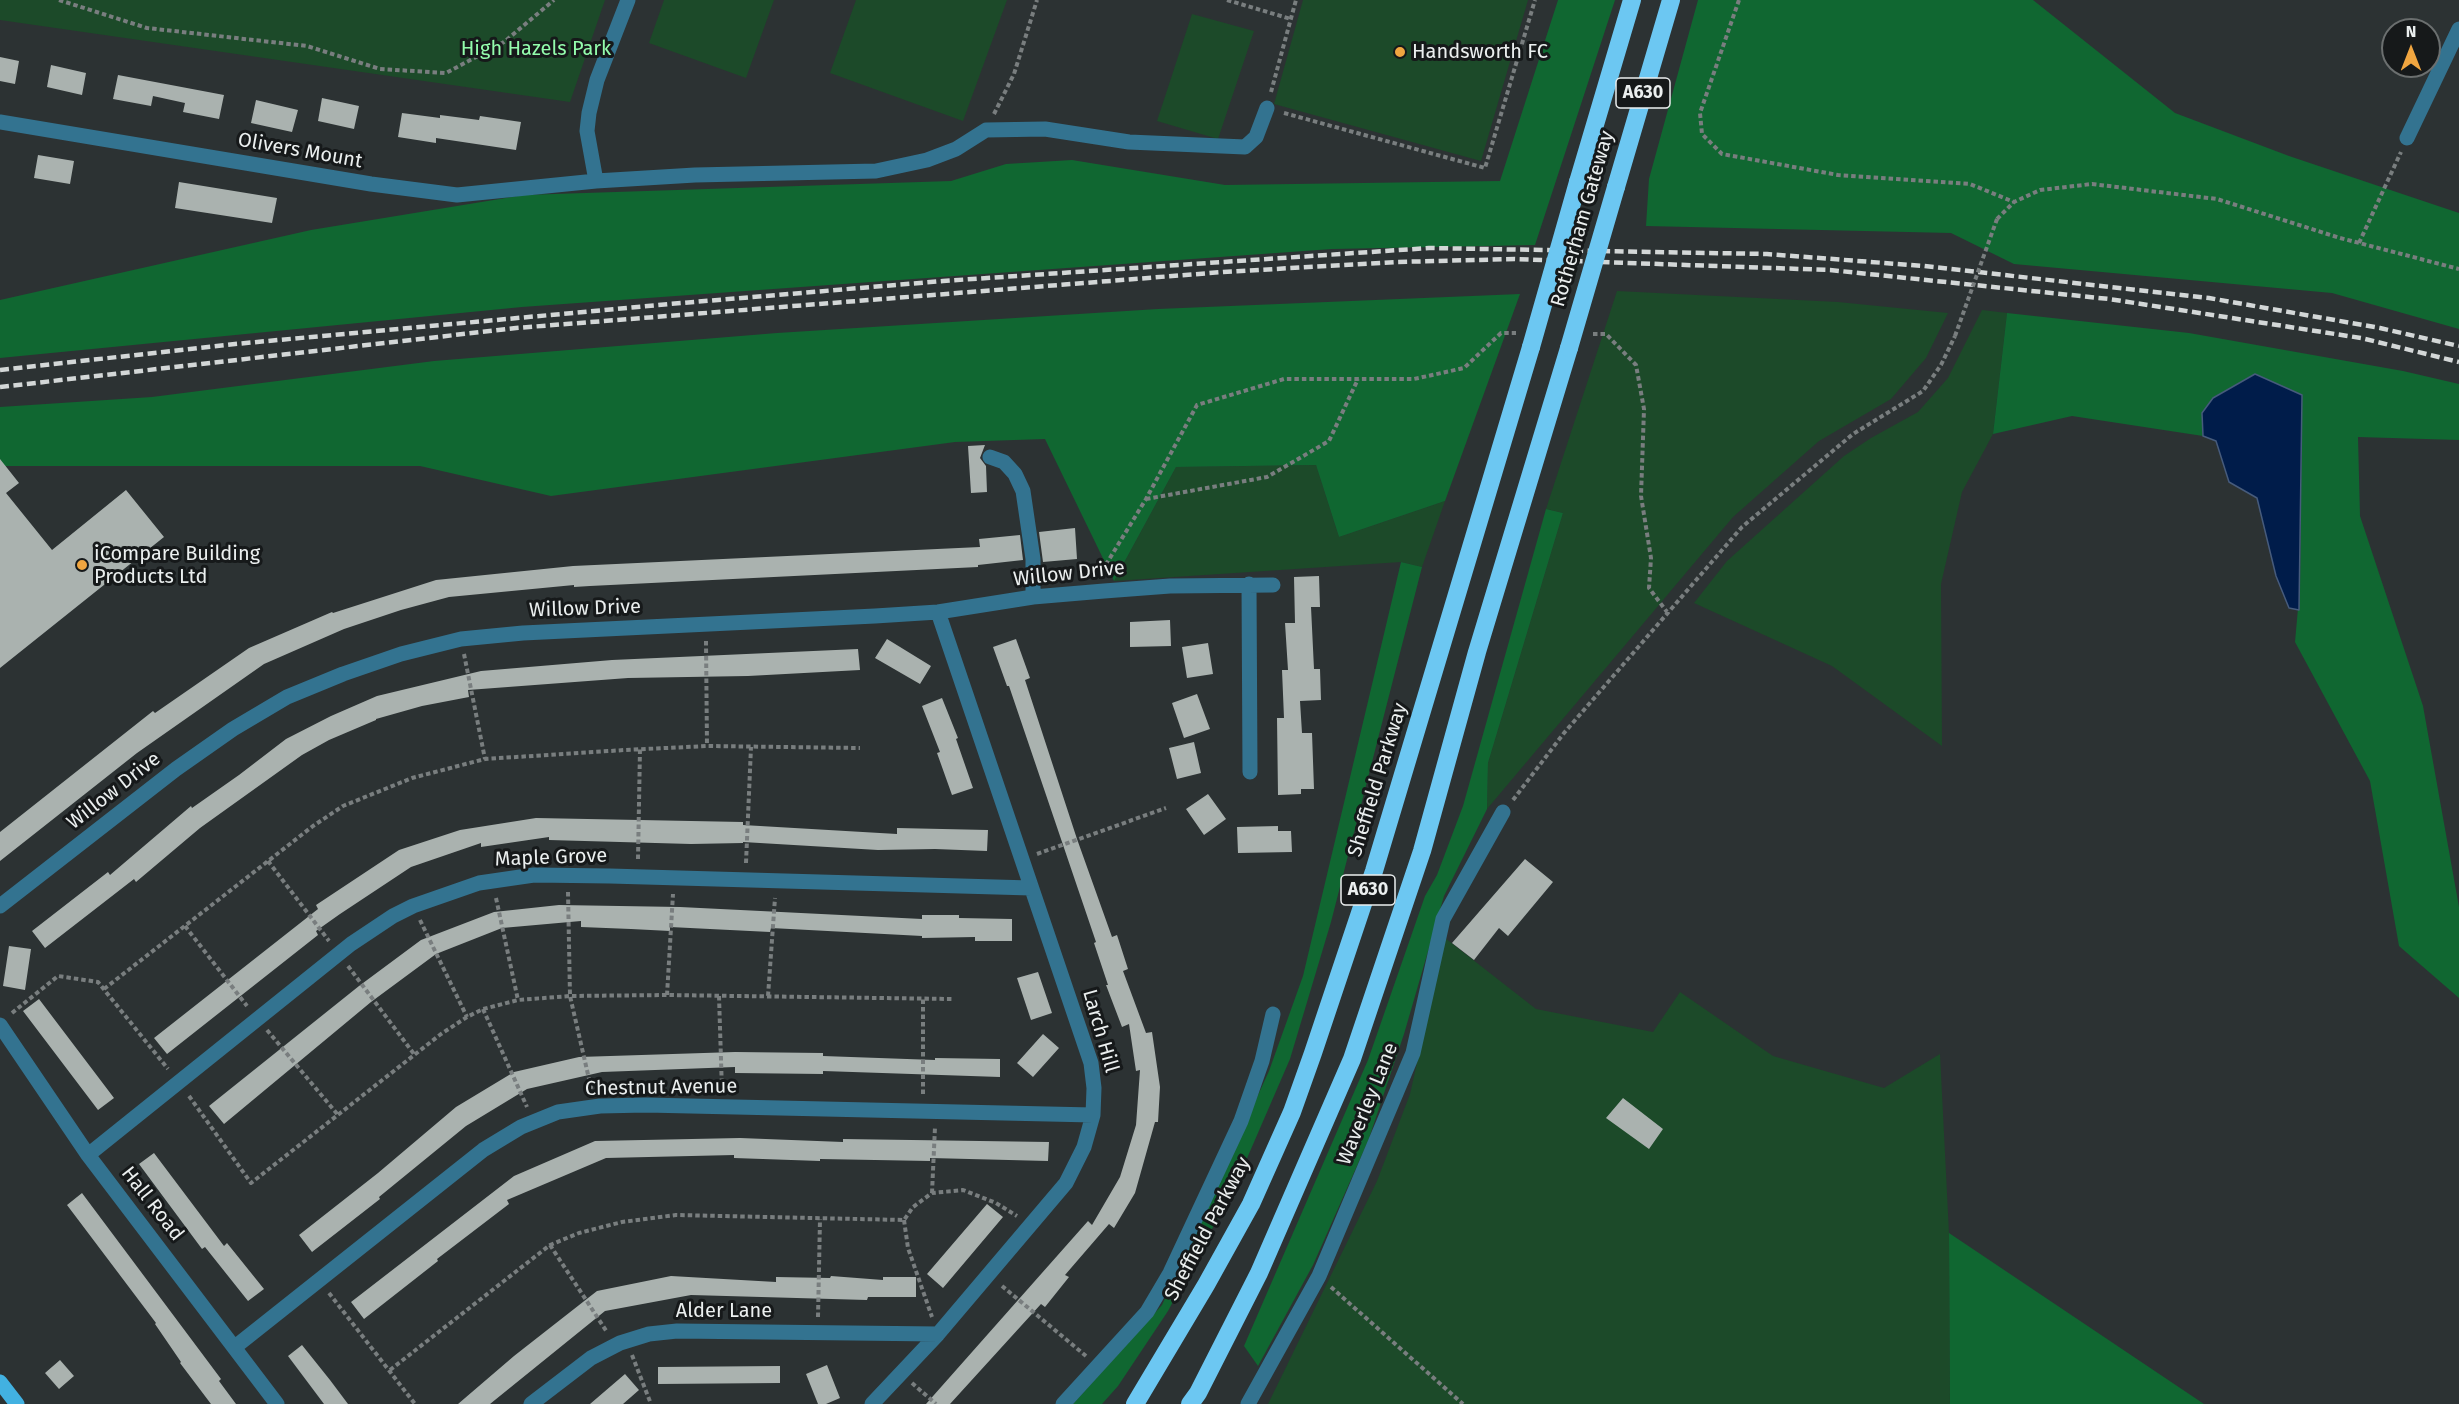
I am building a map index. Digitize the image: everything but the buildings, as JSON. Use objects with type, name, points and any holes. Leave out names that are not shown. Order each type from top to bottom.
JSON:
[{"type":"highway","name":"Rotherham Gateway","points":[[1527,340],[1578,182],[1632,0]]},
{"type":"highway","name":"Rotherham Gateway","points":[[1193,1400],[1259,1273],[1352,1059],[1422,851],[1477,652],[1671,0]]},
{"type":"highway","name":"Sheffield Parkway","points":[[1135,1404],[1251,1204],[1292,1112],[1314,1053],[1374,871],[1527,340]]},
{"type":"highway","name":"A630","points":[[1127,1404],[1158,1366]]},
{"type":"main road","points":[[0,1382],[17,1404]]},
{"type":"street","points":[[596,181],[587,131],[589,113],[597,80],[628,0]]},
{"type":"street","points":[[2407,138],[2459,29]]},
{"type":"street","points":[[986,130],[1045,129],[1129,142],[1245,147],[1256,137],[1267,108]]},
{"type":"street","name":"Olivers Mount","points":[[0,122],[457,195],[596,181],[695,175],[876,171],[927,160],[957,149],[986,130]]},
{"type":"street","points":[[990,457],[1004,462],[1016,474],[1023,491],[1033,559],[1033,597]]},
{"type":"street","points":[[1249,584],[1250,772]]},
{"type":"street","name":"Willow Drive","points":[[0,906],[176,769],[233,729],[287,698],[343,674],[401,654],[461,639],[524,633],[938,612],[1033,597],[1170,586],[1273,585]]},
{"type":"street","name":"Larch Hill","points":[[872,1404],[938,1334],[1066,1183],[1084,1147],[1093,1115],[1094,1088],[1091,1063],[938,612]]},
{"type":"street","name":"Waverley Lane","points":[[1248,1404],[1319,1276],[1413,1053],[1443,919],[1503,812]]},
{"type":"street","name":"Maple Grove","points":[[88,1155],[351,945],[393,916],[432,897],[492,880],[534,875],[1031,888]]},
{"type":"street","points":[[1064,1404],[1147,1312],[1170,1273],[1241,1121],[1262,1061],[1274,1014]]},
{"type":"street","name":"Hall Road","points":[[3,1021],[88,1155],[236,1346],[277,1404]]},
{"type":"street","name":"Chestnut Avenue","points":[[236,1346],[483,1150],[521,1127],[558,1113],[595,1107],[722,1107],[1093,1115]]},
{"type":"street","name":"Alder Lane","points":[[531,1404],[591,1359],[621,1343],[649,1334],[676,1331],[938,1334]]},
{"type":"path","points":[[59,0],[147,28],[307,46],[380,69],[446,73],[504,42],[554,0]]},
{"type":"path","points":[[986,130],[1014,74],[1037,0]]},
{"type":"path","points":[[1227,0],[1291,19]]},
{"type":"path","points":[[1296,0],[1267,108],[1485,168],[1535,0]]},
{"type":"path","points":[[1739,0],[1700,113],[1702,134],[1722,154],[1838,175],[1970,183],[2014,202]]},
{"type":"path","points":[[2359,243],[2407,138]]},
{"type":"path","points":[[1503,812],[1564,733],[1742,527],[1852,434],[1923,391],[1941,365],[1955,336],[1997,219],[2014,202],[2040,190],[2092,184],[2217,199],[2359,243],[2459,269]]},
{"type":"path","points":[[1102,571],[1146,499],[1197,405],[1284,379],[1414,379],[1464,368],[1501,333],[1527,340]]},
{"type":"path","points":[[1583,333],[1606,334],[1636,365],[1644,409],[1641,496],[1651,558],[1649,588],[1667,612]]},
{"type":"path","points":[[1146,499],[1267,477],[1329,441],[1358,379]]},
{"type":"path","points":[[705,625],[707,746]]},
{"type":"path","points":[[461,639],[485,759]]},
{"type":"path","points":[[104,989],[313,826],[343,806],[412,778],[485,759],[707,746],[860,748]]},
{"type":"path","points":[[745,881],[751,747]]},
{"type":"path","points":[[638,877],[640,749]]},
{"type":"path","points":[[1022,859],[1166,808]]},
{"type":"path","points":[[568,876],[570,996],[595,1107]]},
{"type":"path","points":[[667,995],[674,879]]},
{"type":"path","points":[[492,880],[518,1000]]},
{"type":"path","points":[[768,996],[776,882]]},
{"type":"path","points":[[413,906],[467,1017]]},
{"type":"path","points":[[3,1021],[58,976],[98,982],[179,1082],[251,1183],[414,1054],[467,1017],[518,1000],[570,996],[667,995],[952,999]]},
{"type":"path","points":[[719,996],[722,1107]]},
{"type":"path","points":[[923,998],[932,1192]]},
{"type":"path","points":[[483,1010],[534,1122]]},
{"type":"path","points":[[938,1334],[908,1248],[904,1220],[913,1207],[932,1192],[963,1190],[996,1203],[1030,1225]]},
{"type":"path","points":[[390,1370],[550,1245],[579,1233],[622,1222],[676,1215],[904,1220]]},
{"type":"path","points":[[818,1333],[820,1219]]},
{"type":"path","points":[[550,1245],[621,1343],[651,1404]]},
{"type":"path","points":[[988,1275],[1098,1366]]},
{"type":"path","points":[[1319,1276],[1463,1404]]},
{"type":"path","points":[[319,1280],[415,1404]]},
{"type":"path","points":[[901,1374],[936,1404]]},
{"type":"green space","name":"High Hazels Park","points":[[0,0],[605,0],[570,102],[0,20]]},
{"type":"green space","points":[[664,0],[774,0],[746,78],[649,43]]},
{"type":"green space","points":[[856,0],[1007,0],[963,121],[830,73]]},
{"type":"green space","name":"Handsworth FC","points":[[1303,0],[1528,0],[1481,161],[1274,104]]},
{"type":"green space","points":[[1558,0],[1615,0],[1535,245],[1332,249],[522,307],[0,358],[0,300],[311,230],[524,195],[951,181],[1006,164],[1072,160],[1225,185],[1500,181]]},
{"type":"green space","points":[[1698,0],[2033,0],[2175,113],[2289,156],[2459,213],[2459,329],[2332,293],[2014,264],[1951,233],[1646,226],[1649,179]]},
{"type":"green space","points":[[1192,14],[1254,31],[1218,139],[1157,121]]},
{"type":"green space","points":[[1617,291],[1838,302],[1948,313],[1926,358],[1891,399],[1819,441],[1733,517],[1487,809],[1488,763],[1563,513],[1546,509]]},
{"type":"green space","points":[[1520,294],[1445,501],[1339,537],[1316,465],[1176,467],[1114,581],[1045,439],[955,442],[551,496],[420,466],[0,466],[0,407],[152,397],[434,361],[777,333],[1158,309]]},
{"type":"green space","points":[[1982,310],[2007,313],[1993,434],[1962,492],[1941,584],[1942,746],[1832,666],[1694,603],[1727,561],[1844,456],[1918,412],[1948,378]]},
{"type":"green space","points":[[2007,313],[2189,333],[2403,371],[2459,384],[2459,440],[2358,437],[2360,516],[2423,706],[2459,907],[2459,998],[2399,946],[2370,781],[2295,642],[2300,586],[2302,395],[2255,374],[2213,398],[2202,413],[2203,436],[2072,416],[1993,434]]},
{"type":"green space","points":[[1316,465],[1339,537],[1445,501],[1422,567],[1401,562],[1114,581],[1176,467]]},
{"type":"green space","points":[[1546,509],[1563,513],[1488,763],[1487,809],[1444,896],[1404,1034],[1368,1141],[1313,1265],[1258,1366],[1244,1346],[1368,1060],[1425,896],[1437,875],[1463,806]]},
{"type":"green space","points":[[1401,562],[1422,567],[1331,922],[1290,1059],[1235,1186],[1168,1311],[1118,1386],[1102,1404],[1073,1404],[1162,1305],[1269,1071],[1303,976]]},
{"type":"green space","points":[[1445,938],[1536,1009],[1653,1032],[1680,992],[1773,1056],[1884,1088],[1940,1054],[1949,1233],[1950,1404],[1268,1404],[1377,1181],[1410,1094]]},
{"type":"green space","points":[[1949,1233],[2204,1404],[1950,1404]]},
{"type":"water","points":[[2255,374],[2302,395],[2299,610],[2289,608],[2276,576],[2257,498],[2229,482],[2216,441],[2203,436],[2202,413],[2213,398]]},
{"type":"railway","points":[[0,370],[235,344],[670,304],[943,281],[1429,248],[1767,254],[1924,266],[2209,298],[2380,328],[2459,346]]},
{"type":"railway","points":[[0,387],[516,328],[1223,272],[1396,262],[1515,259],[1830,270],[2109,299],[2361,338],[2459,362]]},
{"type":"place","name":"Handsworth FC","points":[[1400,52]]},
{"type":"place","name":"iCompare Building Products Ltd","points":[[82,565]]}]
